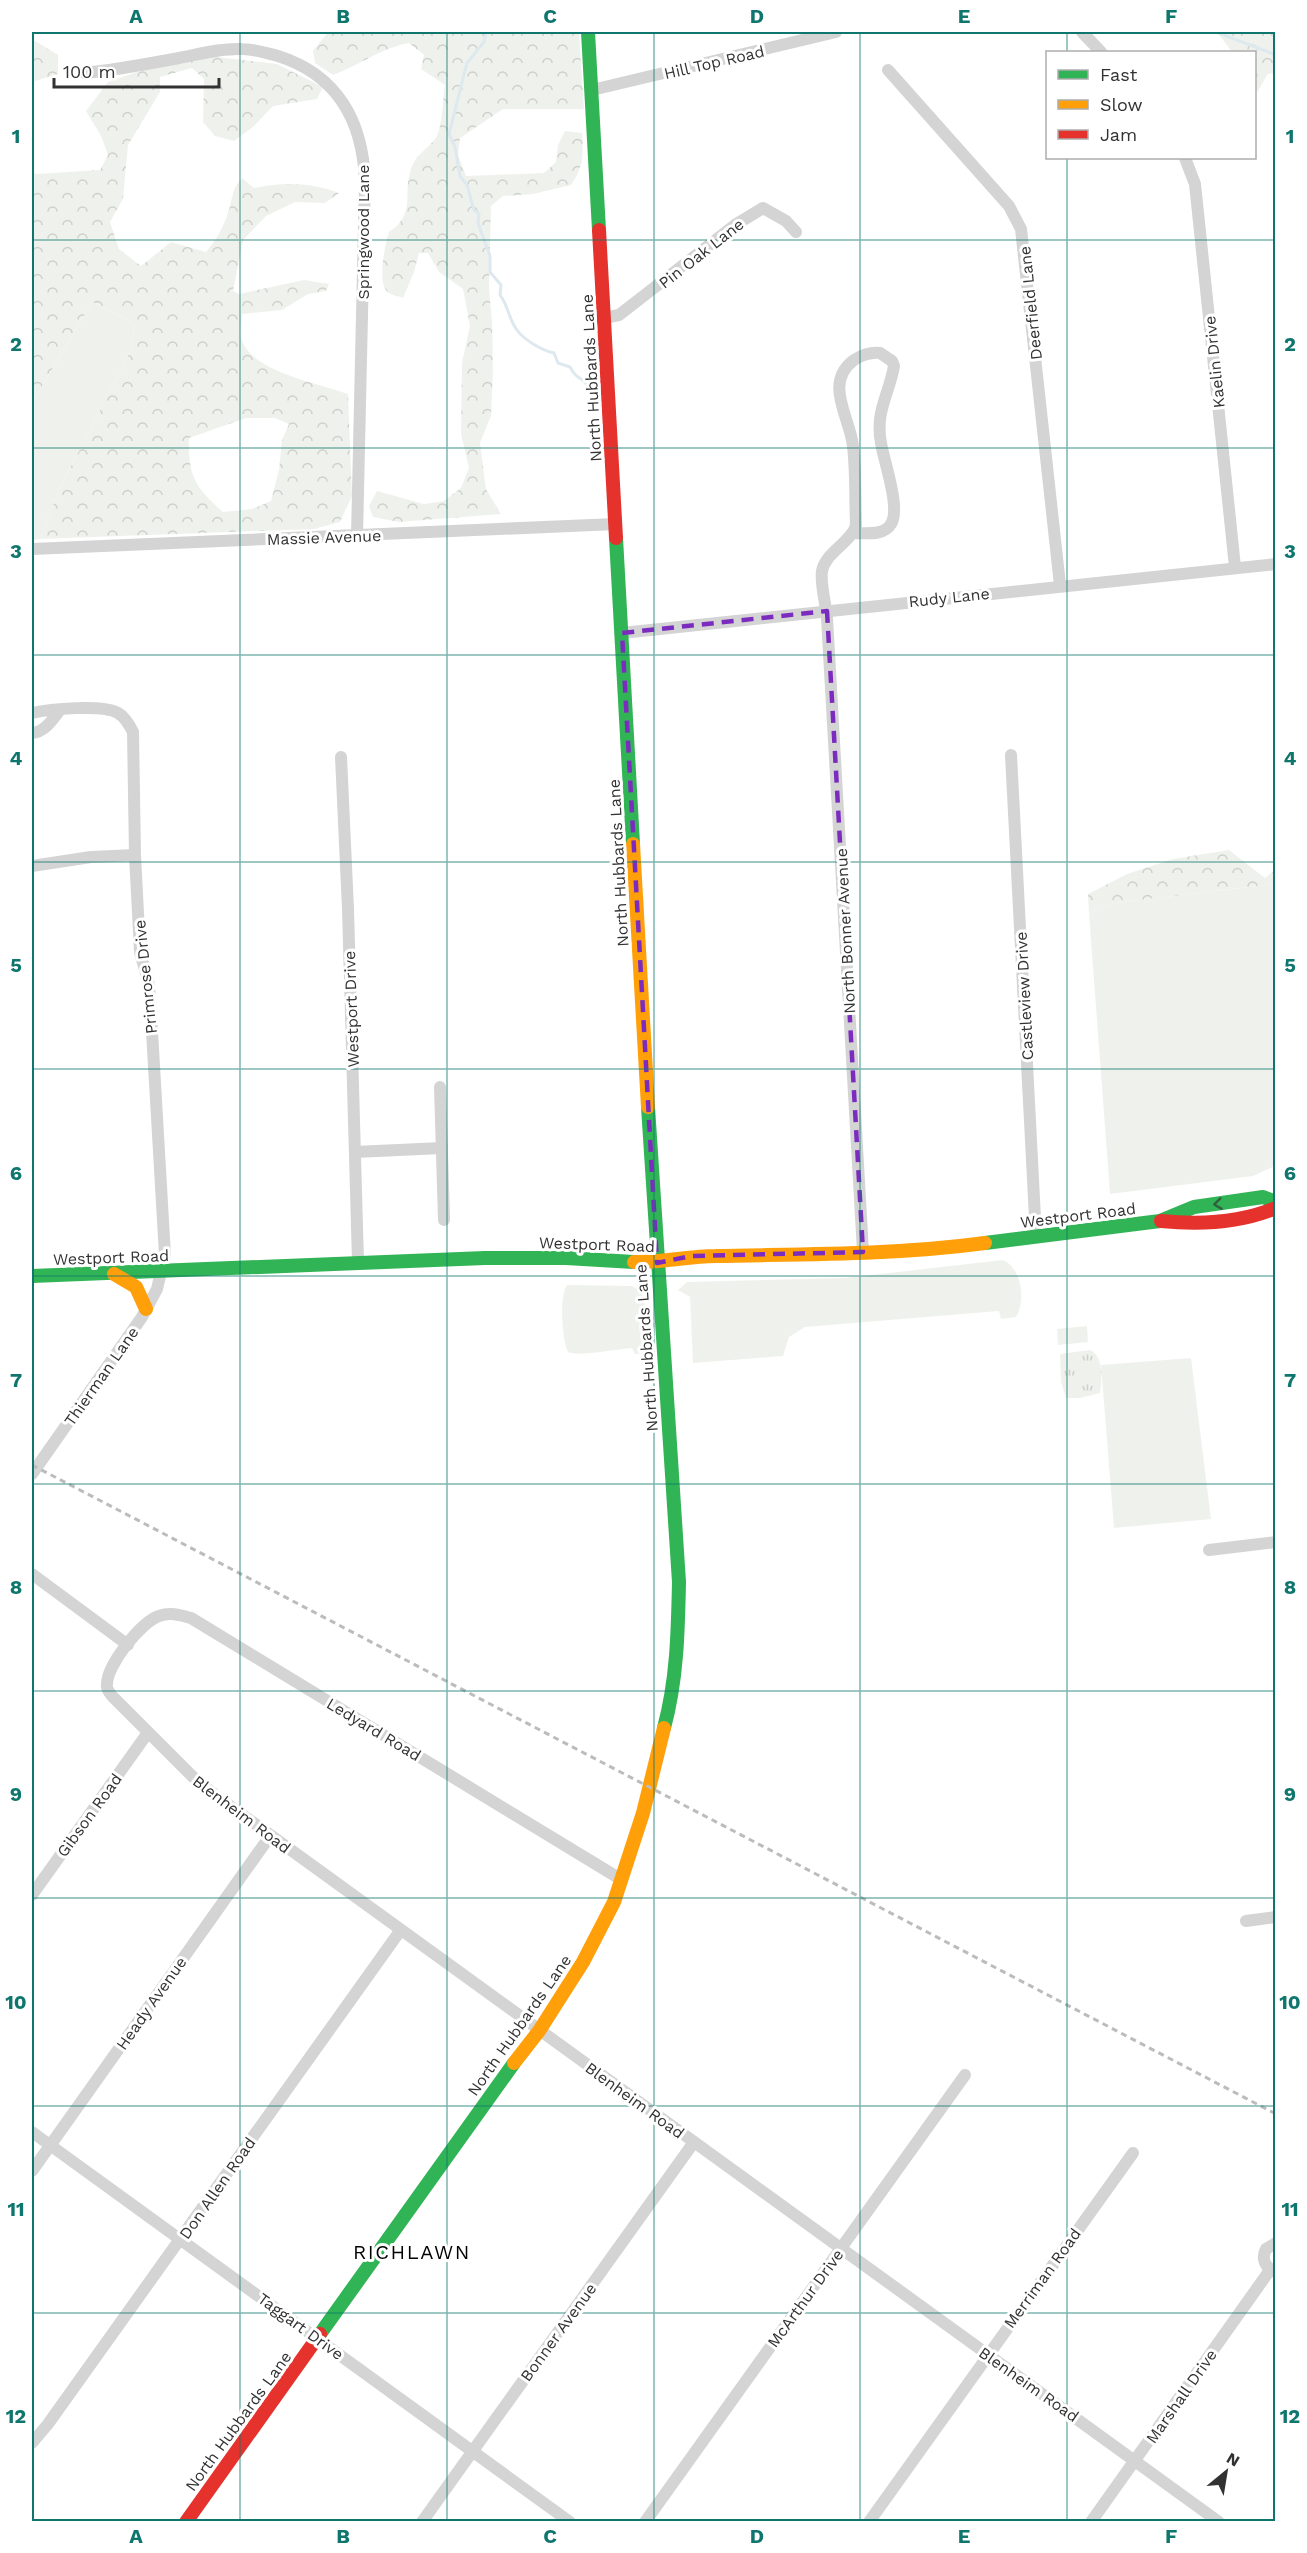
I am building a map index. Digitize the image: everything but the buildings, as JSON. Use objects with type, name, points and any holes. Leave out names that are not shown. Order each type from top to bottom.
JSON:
[{"type":"street","name":"North Hubbards Lane","points":[[186,2522],[524,2048],[539,2031],[597,1938],[622,1880],[643,1813],[672,1698],[678,1653],[679,1582],[657,1263],[588,32]]},
{"type":"street","name":"Hill Top Road","points":[[592,90],[836,32]]},
{"type":"street","points":[[1082,32],[1100,51]]},
{"type":"street","name":"Springwood Lane","points":[[84,73],[115,70],[221,50],[254,50],[287,59],[315,75],[334,92],[348,110],[361,143],[365,182],[357,536]]},
{"type":"street","name":"Deerfield Lane","points":[[888,70],[1009,206],[1021,229],[1060,585]]},
{"type":"street","name":"Kaelin Drive","points":[[1185,159],[1195,184],[1235,567]]},
{"type":"street","name":"Pin Oak Lane","points":[[604,318],[619,315],[735,225],[763,208],[786,221],[796,232]]},
{"type":"street","points":[[880,353],[892,361],[894,366],[881,407],[879,425],[880,441],[895,512],[890,527],[885,531],[853,533],[856,526],[853,443],[840,397],[839,381],[848,366],[855,360],[864,354],[880,353]]},
{"type":"street","name":"Massie Avenue","points":[[32,549],[616,524]]},
{"type":"street","name":"North Bonner Avenue","points":[[853,533],[828,559],[822,571],[827,611],[863,1252]]},
{"type":"street","name":"Rudy Lane","points":[[622,633],[1275,564]]},
{"type":"street","name":"Primrose Drive","points":[[60,711],[112,710],[124,719],[134,738],[132,766],[140,952],[150,997],[158,1159],[163,1204],[165,1255],[162,1272]]},
{"type":"street","points":[[32,713],[60,711]]},
{"type":"street","points":[[32,733],[45,728],[60,711]]},
{"type":"street","name":"Castleview Drive","points":[[1011,755],[1036,1237]]},
{"type":"street","name":"Westport Drive","points":[[341,757],[348,909],[358,1262]]},
{"type":"street","points":[[32,866],[91,857],[135,855]]},
{"type":"street","points":[[440,1087],[444,1220]]},
{"type":"street","points":[[355,1152],[442,1148]]},
{"type":"street","name":"Westport Road","points":[[32,1276],[358,1262],[566,1258],[657,1263],[691,1256],[938,1249],[1160,1221],[1194,1207],[1263,1197],[1275,1202]]},
{"type":"street","name":"Westport Road","points":[[1160,1221],[1185,1225],[1209,1223],[1262,1215],[1275,1208]]},
{"type":"street","name":"Thierman Lane","points":[[32,1474],[146,1309],[157,1289],[162,1272]]},
{"type":"street","points":[[113,1274],[131,1281],[141,1290],[146,1309]]},
{"type":"street","points":[[1209,1551],[1275,1542]]},
{"type":"street","points":[[32,1574],[128,1645]]},
{"type":"street","name":"Ledyard Road","points":[[128,1645],[142,1625],[160,1615],[179,1614],[191,1618],[622,1880]]},
{"type":"street","name":"Blenheim Road","points":[[128,1645],[108,1675],[107,1688],[147,1734],[192,1776],[400,1931],[1219,2522]]},
{"type":"street","name":"Gibson Road","points":[[32,1896],[147,1734]]},
{"type":"street","name":"Heady Avenue","points":[[32,2171],[270,1836]]},
{"type":"street","points":[[1246,1921],[1275,1917]]},
{"type":"street","name":"Don Allen Road","points":[[32,2443],[48,2424],[400,1931]]},
{"type":"street","name":"McArthur Drive","points":[[645,2522],[965,2075]]},
{"type":"street","name":"Taggart Drive","points":[[32,2132],[570,2522]]},
{"type":"street","name":"Bonner Avenue","points":[[422,2522],[694,2142]]},
{"type":"street","name":"Merriman Road","points":[[869,2522],[1133,2153]]},
{"type":"street","name":"Marshall Drive","points":[[1091,2522],[1273,2271],[1264,2263],[1264,2253],[1275,2243]]},
{"type":"highlighted area","points":[[827,611],[863,1252],[691,1256],[657,1263],[622,633]]},
{"type":"green space","points":[[328,32],[579,32],[584,109],[503,109],[460,138],[458,155],[466,176],[544,173],[556,162],[558,145],[565,131],[582,133],[582,161],[571,185],[533,194],[503,196],[491,206],[489,289],[493,370],[491,416],[480,443],[486,489],[501,514],[399,522],[373,517],[369,506],[377,491],[424,504],[444,501],[461,488],[469,468],[461,433],[462,363],[470,326],[463,289],[439,272],[428,253],[419,253],[403,298],[392,295],[385,289],[382,274],[389,232],[398,225],[406,211],[409,178],[413,164],[439,132],[445,85],[421,69],[424,55],[409,43],[389,49],[333,75],[315,63],[313,51]]},
{"type":"green space","points":[[1217,32],[1275,32],[1275,73],[1268,74],[1257,92],[1256,51],[1231,51]]},
{"type":"green space","points":[[32,39],[58,55],[58,74],[32,82]]},
{"type":"green space","points":[[208,56],[277,64],[323,87],[317,99],[273,106],[253,127],[234,141],[215,136],[203,122],[204,79],[192,68],[160,77],[160,92],[128,145],[123,199],[110,222],[119,249],[141,266],[171,242],[206,252],[221,229],[234,191],[242,178],[254,188],[297,184],[339,193],[325,203],[295,202],[266,216],[243,240],[233,291],[239,294],[304,280],[329,284],[326,291],[308,294],[282,310],[242,314],[241,337],[247,349],[271,368],[348,394],[352,496],[340,522],[314,529],[40,539],[59,490],[132,348],[134,323],[92,302],[32,403],[32,172],[36,174],[100,170],[108,155],[101,136],[86,111],[108,82],[151,67]],"holes":[[[246,418],[275,418],[289,424],[282,440],[279,470],[271,501],[252,509],[223,512],[195,480],[190,462],[189,438]]]},
{"type":"green space","points":[[92,302],[134,323],[132,348],[59,490],[40,539],[32,540],[32,403]]},
{"type":"green space","points":[[1229,850],[1265,878],[1275,870],[1275,884],[1114,903],[1089,913],[1088,894],[1127,874],[1173,859]]},
{"type":"green space","points":[[1275,884],[1275,1166],[1253,1176],[1110,1194],[1089,913],[1114,903]]},
{"type":"green space","points":[[1003,1260],[1009,1264],[1018,1277],[1021,1302],[1016,1317],[1001,1319],[999,1311],[805,1327],[789,1337],[783,1356],[693,1363],[690,1297],[678,1290],[687,1282],[845,1278]]},
{"type":"green space","points":[[567,1285],[631,1286],[641,1292],[644,1301],[643,1327],[646,1353],[635,1354],[632,1348],[589,1353],[568,1352],[562,1318],[564,1291]]},
{"type":"green space","points":[[1087,1326],[1088,1342],[1058,1345],[1057,1329]]},
{"type":"green space","points":[[1090,1350],[1095,1353],[1100,1363],[1100,1393],[1080,1398],[1066,1398],[1061,1382],[1060,1354]]},
{"type":"green space","points":[[1191,1358],[1211,1519],[1114,1528],[1101,1365]]},
{"type":"waterway","points":[[486,32],[484,42],[467,63],[449,134],[455,147],[460,176],[467,185],[474,210],[479,214],[478,223],[490,256],[490,272],[501,285],[500,295],[514,326],[529,341],[554,353],[558,363],[570,367],[575,375],[600,397]]},
{"type":"waterway","points":[[1216,32],[1276,55]]},
{"type":"railway","points":[[32,1465],[1276,2114]]},
{"type":"traffic: fast","points":[[588,32],[599,230]]},
{"type":"traffic: fast","points":[[616,538],[633,844]]},
{"type":"traffic: fast","points":[[648,1107],[679,1582],[674,1674],[664,1728]]},
{"type":"traffic: fast","points":[[985,1243],[1160,1221],[1194,1207],[1263,1197],[1276,1202]]},
{"type":"traffic: fast","points":[[32,1276],[485,1258],[566,1258],[634,1262]]},
{"type":"traffic: fast","points":[[320,2334],[514,2063]]},
{"type":"traffic: slow","points":[[633,844],[648,1107]]},
{"type":"traffic: slow","points":[[634,1262],[706,1256],[884,1252],[985,1243]]},
{"type":"traffic: slow","points":[[114,1274],[136,1287],[146,1309]]},
{"type":"traffic: slow","points":[[514,2063],[539,2031],[583,1962],[614,1902],[643,1813],[664,1728]]},
{"type":"traffic: jam","points":[[599,230],[616,538]]},
{"type":"traffic: jam","points":[[1161,1221],[1220,1222],[1248,1217],[1276,1208]]},
{"type":"traffic: jam","points":[[186,2522],[320,2334]]},
{"type":"district","name":"RICHLAWN","points":[[412,2252]]}]
